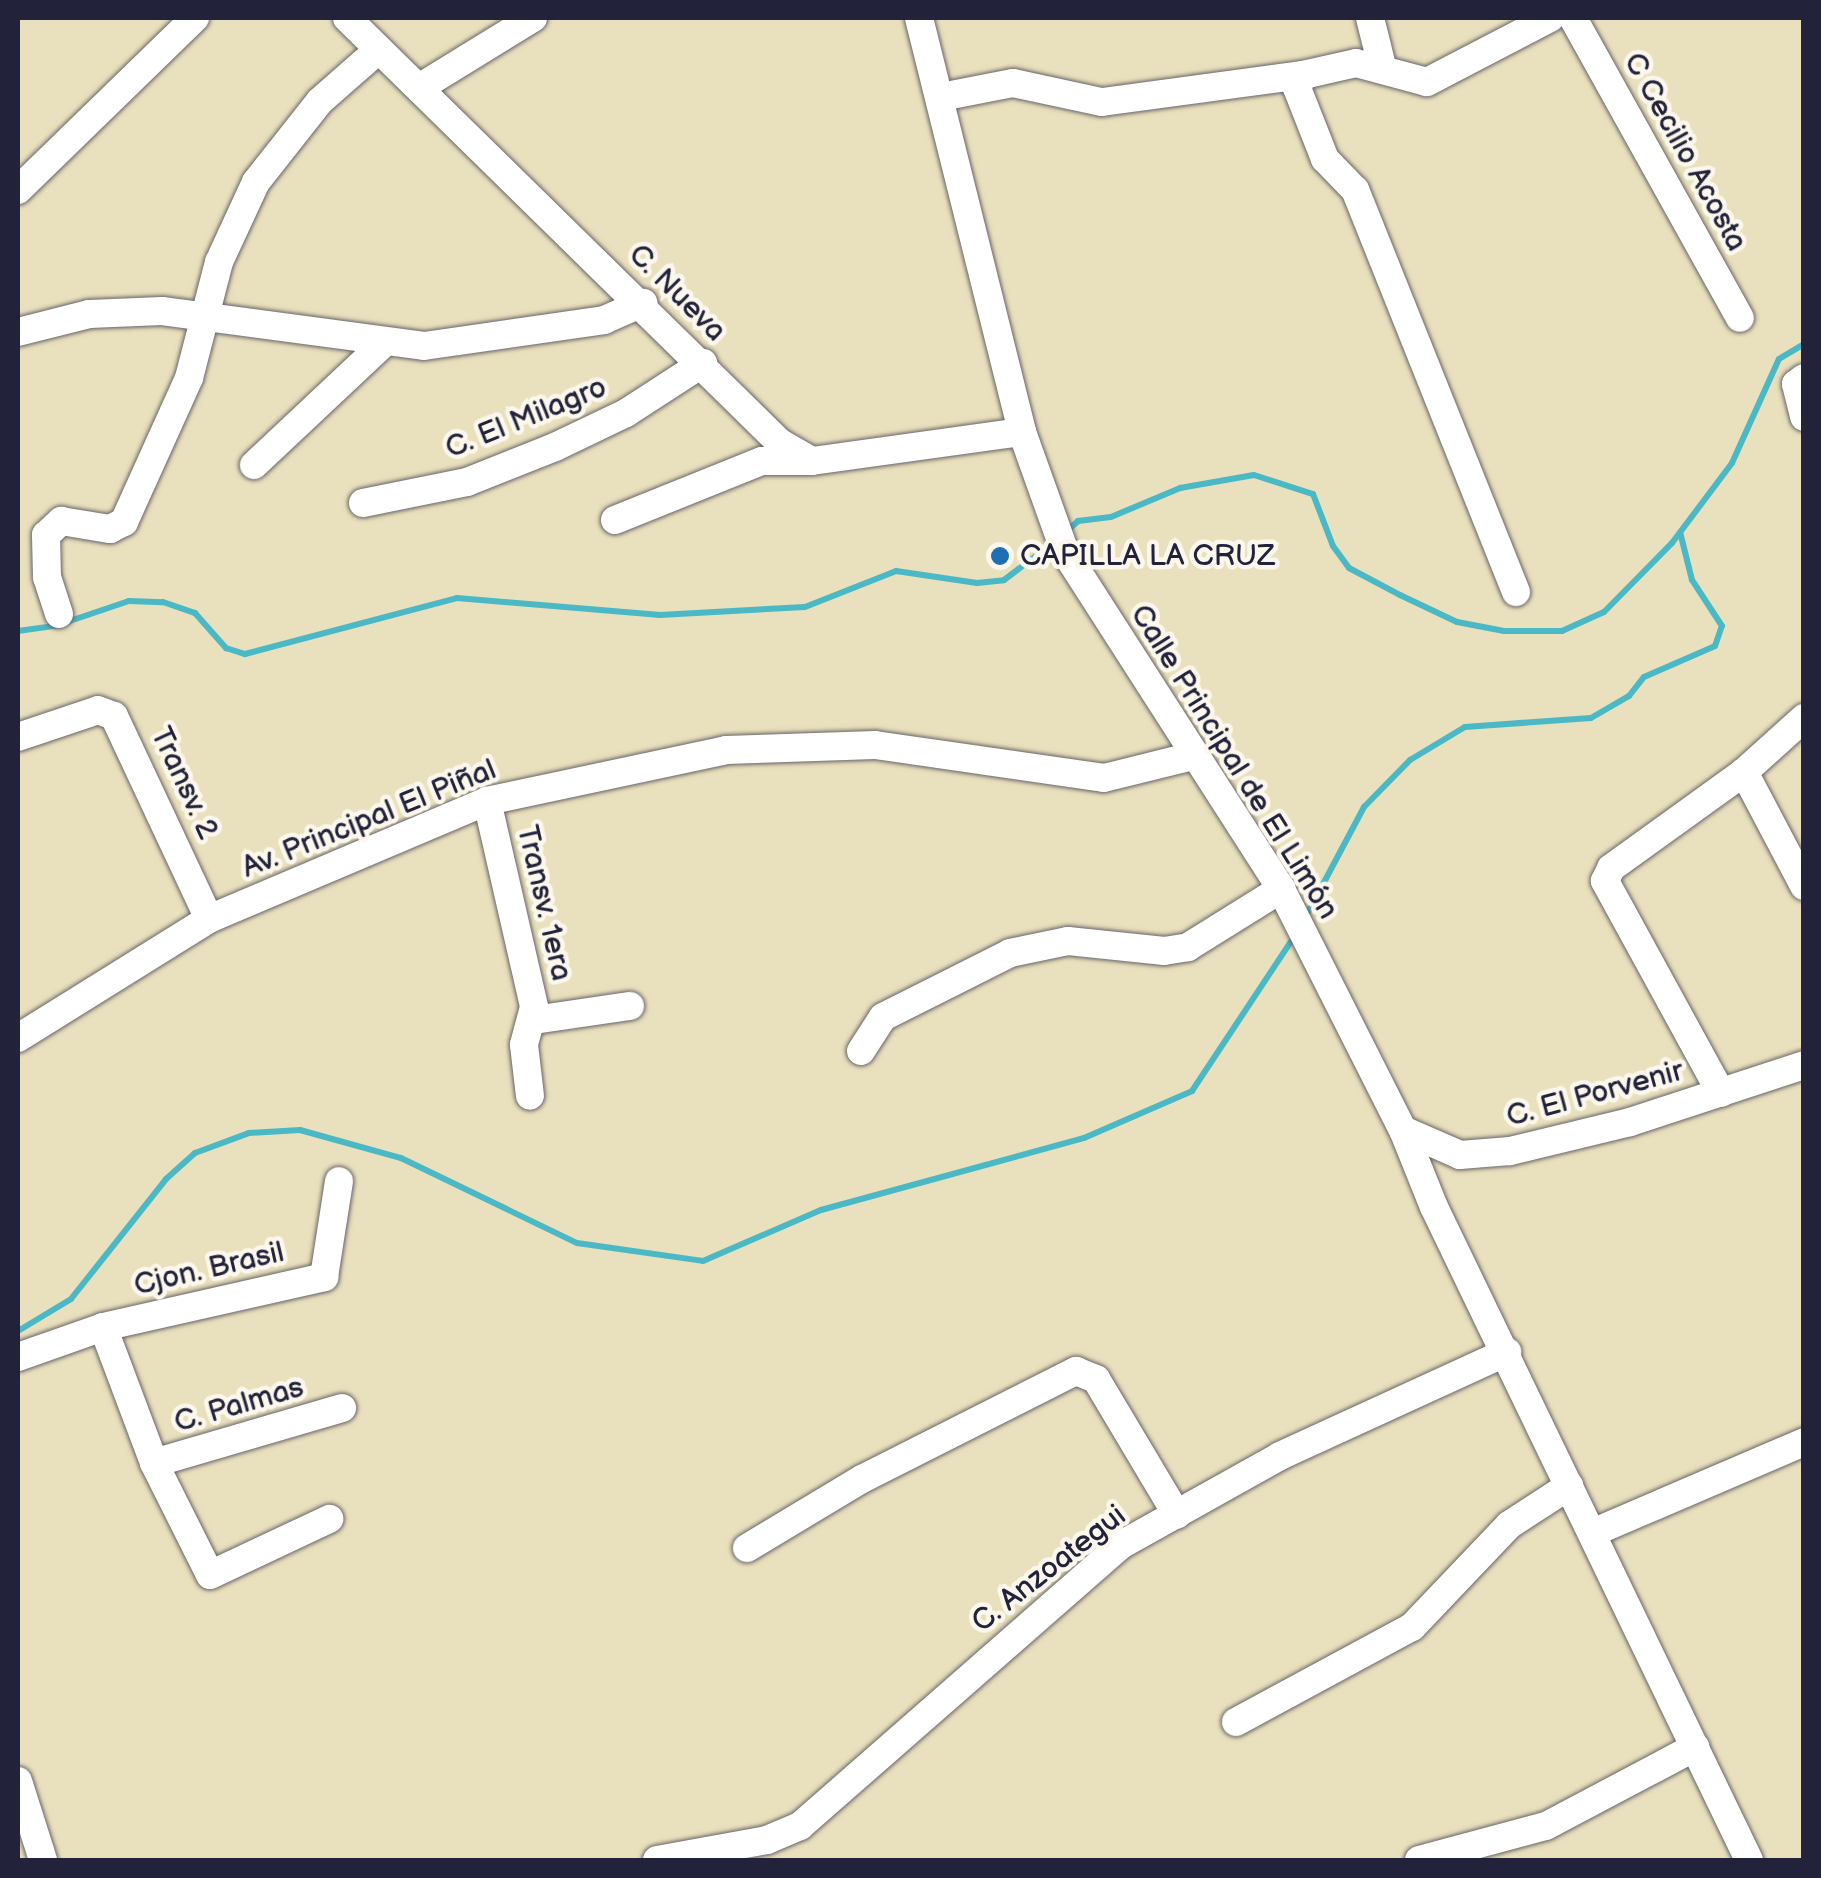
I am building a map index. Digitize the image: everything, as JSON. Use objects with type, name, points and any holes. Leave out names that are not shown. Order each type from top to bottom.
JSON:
[{"type":"street","points":[[18,190],[195,18]]},
{"type":"street","name":"C. Nueva","points":[[347,18],[643,304],[779,442],[812,461]]},
{"type":"street","points":[[419,88],[532,18]]},
{"type":"street","name":"Calle Principal de El Limón","points":[[919,18],[1022,432],[1059,537],[1287,901],[1403,1130],[1568,1486],[1749,1860]]},
{"type":"street","points":[[1370,18],[1382,66]]},
{"type":"street","points":[[940,97],[1013,83],[1102,102],[1302,75],[1328,66],[1382,66],[1427,82],[1550,18]]},
{"type":"street","name":"C Cecilio Acosta","points":[[1573,18],[1740,318]]},
{"type":"street","points":[[59,614],[47,577],[46,535],[61,522],[110,529],[124,522],[189,378],[219,262],[256,182],[320,100],[378,50]]},
{"type":"street","points":[[1302,75],[1297,88],[1317,143],[1355,190],[1516,592]]},
{"type":"street","points":[[21,323],[124,311],[382,345],[424,346],[604,320],[643,304]]},
{"type":"street","points":[[254,465],[382,345]]},
{"type":"street","name":"C. El Milagro","points":[[363,502],[466,482],[555,447],[626,413],[703,364]]},
{"type":"street","points":[[1801,412],[1796,384],[1804,378]]},
{"type":"street","points":[[616,520],[762,461],[812,461],[1022,432]]},
{"type":"street","name":"Transv. 2","points":[[18,736],[98,710],[114,716],[209,920]]},
{"type":"street","points":[[1722,1093],[1605,881],[1610,868],[1744,772],[1804,718]]},
{"type":"street","name":"Av. Principal El Piñal","points":[[18,1038],[209,920],[487,801],[726,750],[875,745],[1104,778],[1193,756]]},
{"type":"street","points":[[1744,772],[1804,886]]},
{"type":"street","name":"Transv. 1era","points":[[487,801],[534,1020]]},
{"type":"street","points":[[861,1051],[883,1017],[1010,953],[1068,941],[1188,947],[1287,901]]},
{"type":"street","points":[[530,1096],[524,1045],[534,1020],[630,1006]]},
{"type":"street","name":"C. El Porvenir","points":[[1403,1130],[1460,1155],[1510,1152],[1722,1093],[1804,1065]]},
{"type":"street","name":"Cjon. Brasil","points":[[18,1356],[103,1327],[324,1277],[339,1181]]},
{"type":"street","points":[[103,1327],[154,1464],[210,1575],[329,1519]]},
{"type":"street","name":"C. Anzoategui","points":[[657,1860],[767,1840],[800,1826],[1121,1545],[1280,1456],[1506,1352]]},
{"type":"street","points":[[747,1548],[862,1479],[1076,1371],[1096,1379],[1177,1515]]},
{"type":"street","name":"C. Palmas","points":[[154,1464],[342,1408]]},
{"type":"street","points":[[1592,1533],[1804,1442]]},
{"type":"street","points":[[1236,1722],[1412,1628],[1509,1525],[1568,1486]]},
{"type":"street","points":[[1419,1860],[1546,1826],[1695,1747]]},
{"type":"street","points":[[18,1781],[43,1860]]},
{"type":"waterway","points":[[1067,531],[1078,521],[1111,517],[1180,488],[1254,475],[1313,494],[1333,546],[1349,568],[1400,595],[1457,622],[1504,631],[1562,631],[1604,612],[1672,543],[1732,463],[1779,359],[1804,344]]},
{"type":"waterway","points":[[1305,918],[1364,807],[1410,760],[1465,727],[1591,718],[1629,696],[1644,677],[1715,646],[1722,626],[1692,580],[1680,532]]},
{"type":"waterway","points":[[18,631],[55,626],[129,601],[163,602],[195,613],[226,648],[245,654],[457,598],[660,615],[805,607],[896,571],[977,583],[1004,580],[1054,542]]},
{"type":"waterway","points":[[18,1331],[71,1299],[166,1179],[195,1153],[249,1133],[300,1130],[401,1158],[577,1243],[703,1261],[821,1210],[1084,1138],[1192,1091],[1294,937]]},
{"type":"place","name":"CAPILLA LA CRUZ","points":[[1000,556]]}]
